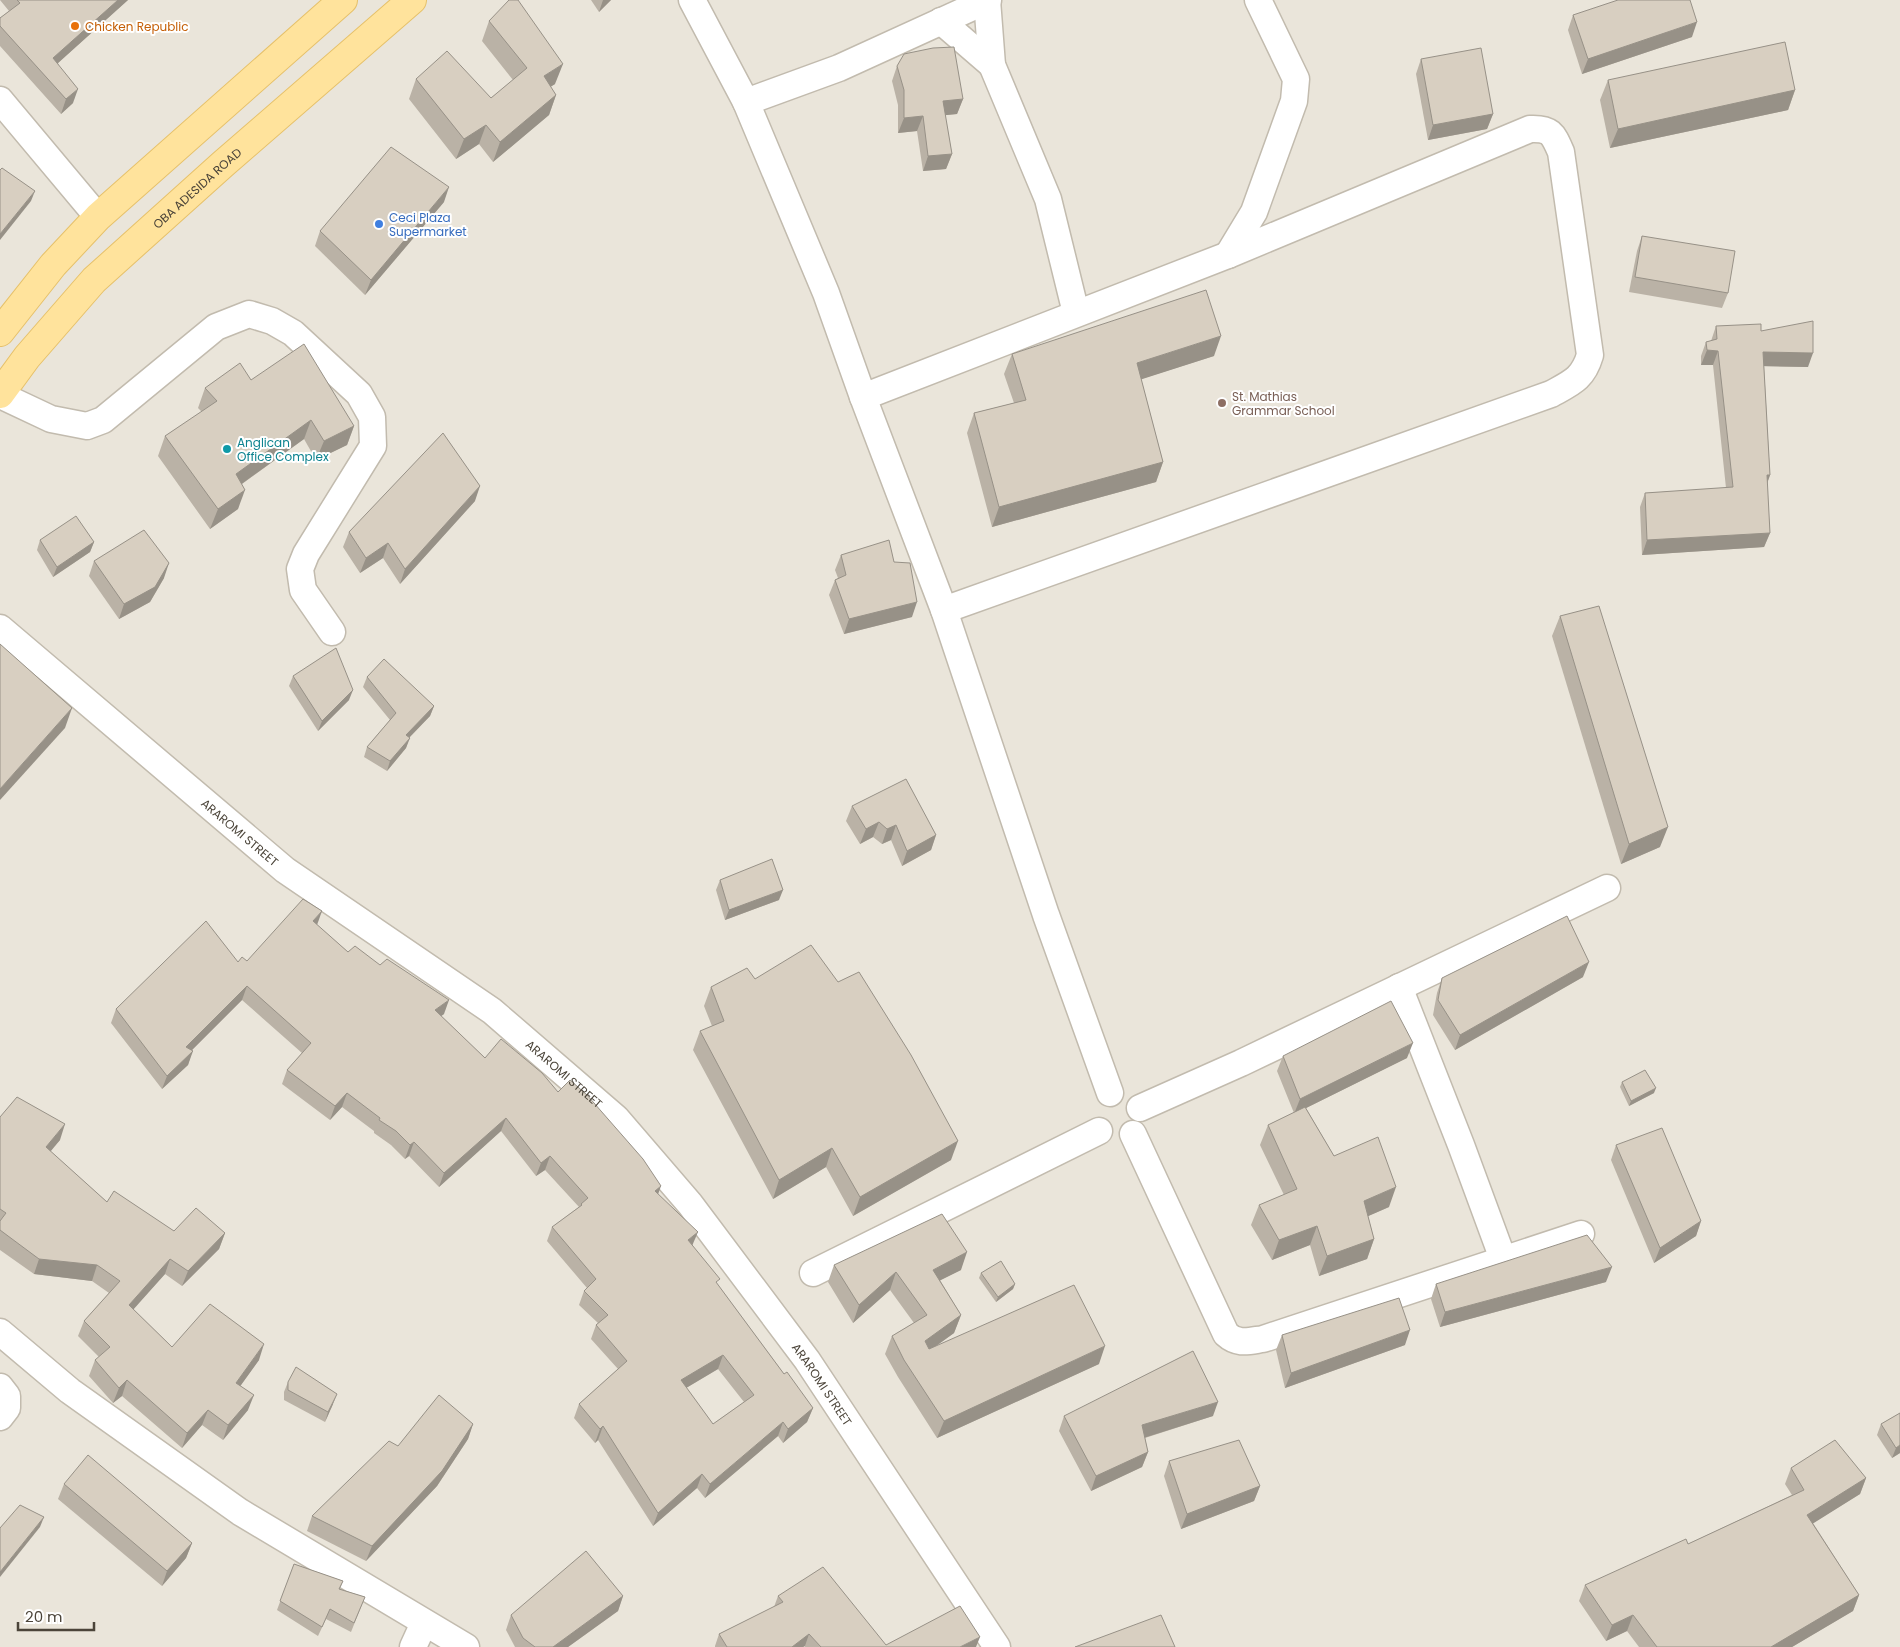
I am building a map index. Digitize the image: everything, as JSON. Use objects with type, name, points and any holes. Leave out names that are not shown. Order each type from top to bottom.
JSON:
[{"type":"main road","points":[[0,332],[53,265],[98,217],[343,0]]},
{"type":"main road","name":"OBA ADESIDA ROAD","points":[[0,395],[27,357],[94,280],[222,164],[412,0]]},
{"type":"street","points":[[692,0],[746,102],[826,293],[863,397],[944,610],[1046,916],[1110,1093]]},
{"type":"street","points":[[746,102],[839,68],[987,0],[992,65],[1048,199],[1076,313]]},
{"type":"street","points":[[1228,255],[1254,212],[1294,101],[1296,79],[1258,0]]},
{"type":"street","points":[[941,21],[992,65]]},
{"type":"street","points":[[1,103],[98,217]]},
{"type":"street","points":[[863,397],[1228,255],[1530,130],[1544,129],[1554,136],[1562,152],[1590,355],[1586,369],[1575,381],[1551,394],[944,610]]},
{"type":"street","points":[[0,395],[51,419],[87,426],[103,420],[216,327],[249,314],[272,321],[293,333],[360,394],[372,417],[373,446],[306,554],[300,569],[303,590],[332,632]]},
{"type":"street","name":"ARAROMI STREET","points":[[0,628],[285,870],[492,1011],[616,1118],[690,1204],[807,1360],[997,1647]]},
{"type":"street","points":[[1140,1108],[1241,1063],[1607,888]]},
{"type":"street","points":[[1399,987],[1461,1145],[1502,1259]]},
{"type":"street","points":[[1120,1092],[1129,1094],[1136,1100],[1140,1108],[1141,1118],[1139,1127],[1133,1134],[1124,1139],[1115,1140],[1106,1137],[1094,1123],[1093,1114],[1096,1105],[1102,1097],[1110,1093],[1120,1092]]},
{"type":"street","points":[[813,1273],[1099,1131]]},
{"type":"street","points":[[1133,1134],[1226,1334],[1232,1340],[1241,1342],[1263,1339],[1581,1234]]},
{"type":"street","points":[[0,1332],[70,1391],[240,1512],[466,1647]]},
{"type":"street","points":[[0,1387],[6,1396],[7,1408],[0,1417]]},
{"type":"street","points":[[413,1647],[424,1623]]},
{"type":"shaded area","points":[[0,0],[1900,0],[1900,1647],[0,1647]]},
{"type":"building","points":[[17,0],[118,0],[53,58],[78,89],[66,99],[0,26],[0,18],[20,3]]},
{"type":"building","points":[[509,0],[518,0],[563,64],[544,76],[556,95],[500,142],[486,125],[464,139],[416,79],[447,51],[491,98],[527,68],[489,21]]},
{"type":"building","points":[[1618,0],[1690,0],[1697,22],[1588,59],[1573,15]]},
{"type":"building","points":[[1785,42],[1795,90],[1618,129],[1608,80]]},
{"type":"building","points":[[954,47],[963,99],[943,101],[952,154],[928,156],[923,116],[904,118],[904,90],[897,66],[904,54],[933,48]]},
{"type":"building","points":[[1481,48],[1493,114],[1433,125],[1421,59]]},
{"type":"building","name":"Ceci Plaza Supermarket","points":[[391,147],[449,187],[371,280],[320,231]]},
{"type":"building","points":[[2,168],[35,191],[0,234],[0,170]]},
{"type":"building","points":[[1642,236],[1735,251],[1728,293],[1635,277]]},
{"type":"building","points":[[1206,290],[1221,336],[1137,363],[1163,462],[999,507],[974,413],[1026,400],[1012,354]]},
{"type":"building","points":[[1813,321],[1813,353],[1763,352],[1770,475],[1767,475],[1770,533],[1647,540],[1645,493],[1733,487],[1718,351],[1707,350],[1706,342],[1717,339],[1716,326],[1761,324],[1761,331]]},
{"type":"building","name":"Anglican Office Complex","points":[[304,344],[354,426],[324,441],[311,420],[236,474],[245,490],[218,509],[165,436],[217,401],[205,388],[240,363],[251,380]]},
{"type":"building","points":[[443,433],[480,486],[405,569],[388,543],[366,558],[349,532]]},
{"type":"building","points":[[76,516],[94,542],[57,567],[40,540]]},
{"type":"building","points":[[144,530],[169,563],[155,587],[124,604],[94,561]]},
{"type":"building","points":[[889,540],[894,562],[910,563],[917,602],[849,619],[835,580],[846,575],[841,555]]},
{"type":"building","points":[[1599,606],[1668,827],[1629,844],[1560,616]]},
{"type":"building","points":[[0,644],[72,708],[0,789]]},
{"type":"building","points":[[336,648],[353,690],[322,721],[293,676]]},
{"type":"building","points":[[384,659],[434,706],[406,735],[410,738],[390,761],[367,747],[396,713],[367,677]]},
{"type":"building","points":[[906,779],[936,835],[907,851],[896,825],[887,829],[879,822],[866,829],[852,806]]},
{"type":"building","points":[[772,859],[783,890],[729,910],[720,880]]},
{"type":"building","points":[[303,899],[322,911],[313,921],[348,952],[355,946],[380,965],[387,959],[449,1000],[435,1010],[485,1058],[501,1039],[542,1073],[558,1092],[570,1080],[587,1095],[643,1159],[661,1186],[655,1191],[698,1232],[688,1240],[720,1279],[716,1282],[784,1374],[787,1372],[813,1408],[788,1429],[783,1422],[710,1484],[702,1474],[658,1513],[603,1426],[600,1429],[579,1404],[627,1361],[596,1325],[608,1315],[584,1291],[596,1279],[552,1227],[582,1205],[588,1198],[550,1156],[541,1163],[506,1118],[444,1173],[414,1142],[410,1145],[396,1131],[379,1120],[380,1118],[347,1093],[335,1106],[287,1070],[311,1043],[247,986],[186,1047],[193,1051],[167,1076],[116,1009],[206,921],[238,962],[242,957],[247,961]],"holes":[[[723,1355],[754,1395],[713,1424],[681,1380]]]},
{"type":"building","points":[[1567,916],[1589,962],[1460,1035],[1438,1000],[1442,978]]},
{"type":"building","points":[[811,945],[838,982],[859,972],[911,1055],[958,1141],[860,1197],[832,1148],[779,1180],[700,1031],[724,1021],[711,987],[747,968],[755,979]]},
{"type":"building","points":[[1391,1001],[1413,1043],[1300,1099],[1283,1056]]},
{"type":"building","points":[[1645,1070],[1656,1088],[1631,1101],[1622,1082]]},
{"type":"building","points":[[17,1097],[65,1124],[46,1147],[107,1202],[114,1191],[174,1231],[196,1208],[225,1233],[188,1271],[170,1259],[129,1305],[172,1347],[210,1304],[264,1344],[236,1383],[254,1395],[228,1425],[208,1410],[187,1433],[127,1380],[119,1388],[95,1360],[110,1347],[84,1321],[120,1281],[97,1265],[39,1259],[0,1230],[0,1221],[6,1213],[0,1209],[0,1117]]},
{"type":"building","points":[[1305,1107],[1334,1156],[1378,1137],[1396,1187],[1364,1201],[1374,1239],[1327,1256],[1317,1226],[1279,1240],[1259,1205],[1297,1189],[1268,1125]]},
{"type":"building","points":[[1662,1128],[1701,1221],[1660,1248],[1616,1145]]},
{"type":"building","points":[[942,1214],[967,1252],[933,1270],[961,1315],[925,1341],[929,1349],[1074,1285],[1105,1346],[944,1421],[904,1360],[892,1336],[927,1315],[896,1272],[859,1305],[834,1265]]},
{"type":"building","points":[[1587,1235],[1612,1267],[1445,1312],[1436,1284]]},
{"type":"building","points":[[1001,1261],[1015,1284],[998,1297],[981,1273]]},
{"type":"building","points":[[1399,1298],[1410,1330],[1291,1373],[1282,1335]]},
{"type":"building","points":[[1193,1351],[1218,1402],[1142,1425],[1148,1452],[1096,1476],[1064,1416]]},
{"type":"building","points":[[296,1367],[337,1394],[328,1412],[288,1390],[288,1382]]},
{"type":"building","points":[[439,1395],[473,1424],[442,1471],[372,1546],[312,1516],[389,1441],[398,1446]]},
{"type":"building","points":[[1900,1413],[1900,1445],[1896,1448],[1881,1424]]},
{"type":"building","points":[[1239,1440],[1260,1486],[1187,1514],[1169,1461]]},
{"type":"building","points":[[1835,1440],[1866,1478],[1807,1515],[1859,1595],[1771,1647],[1657,1647],[1633,1615],[1612,1625],[1585,1585],[1686,1539],[1688,1544],[1804,1490],[1791,1468]]},
{"type":"building","points":[[88,1455],[192,1543],[167,1571],[64,1484]]},
{"type":"building","points":[[20,1505],[44,1517],[0,1572],[0,1528]]},
{"type":"building","points":[[586,1551],[623,1596],[553,1647],[535,1647],[523,1638],[511,1615]]},
{"type":"building","points":[[294,1564],[343,1581],[339,1589],[365,1597],[354,1623],[330,1609],[322,1627],[280,1601]]},
{"type":"building","points":[[823,1567],[886,1645],[960,1606],[980,1637],[960,1647],[821,1647],[809,1634],[792,1647],[727,1647],[719,1634],[783,1602],[778,1596]]},
{"type":"building","points":[[1161,1615],[1175,1647],[1075,1647]]},
{"type":"place","name":"Chicken Republic","points":[[75,26]]},
{"type":"place","name":"Ceci Plaza Supermarket","points":[[379,224]]},
{"type":"place","name":"St. Mathias Grammar School","points":[[1222,403]]},
{"type":"place","name":"Anglican Office Complex","points":[[227,449]]}]
